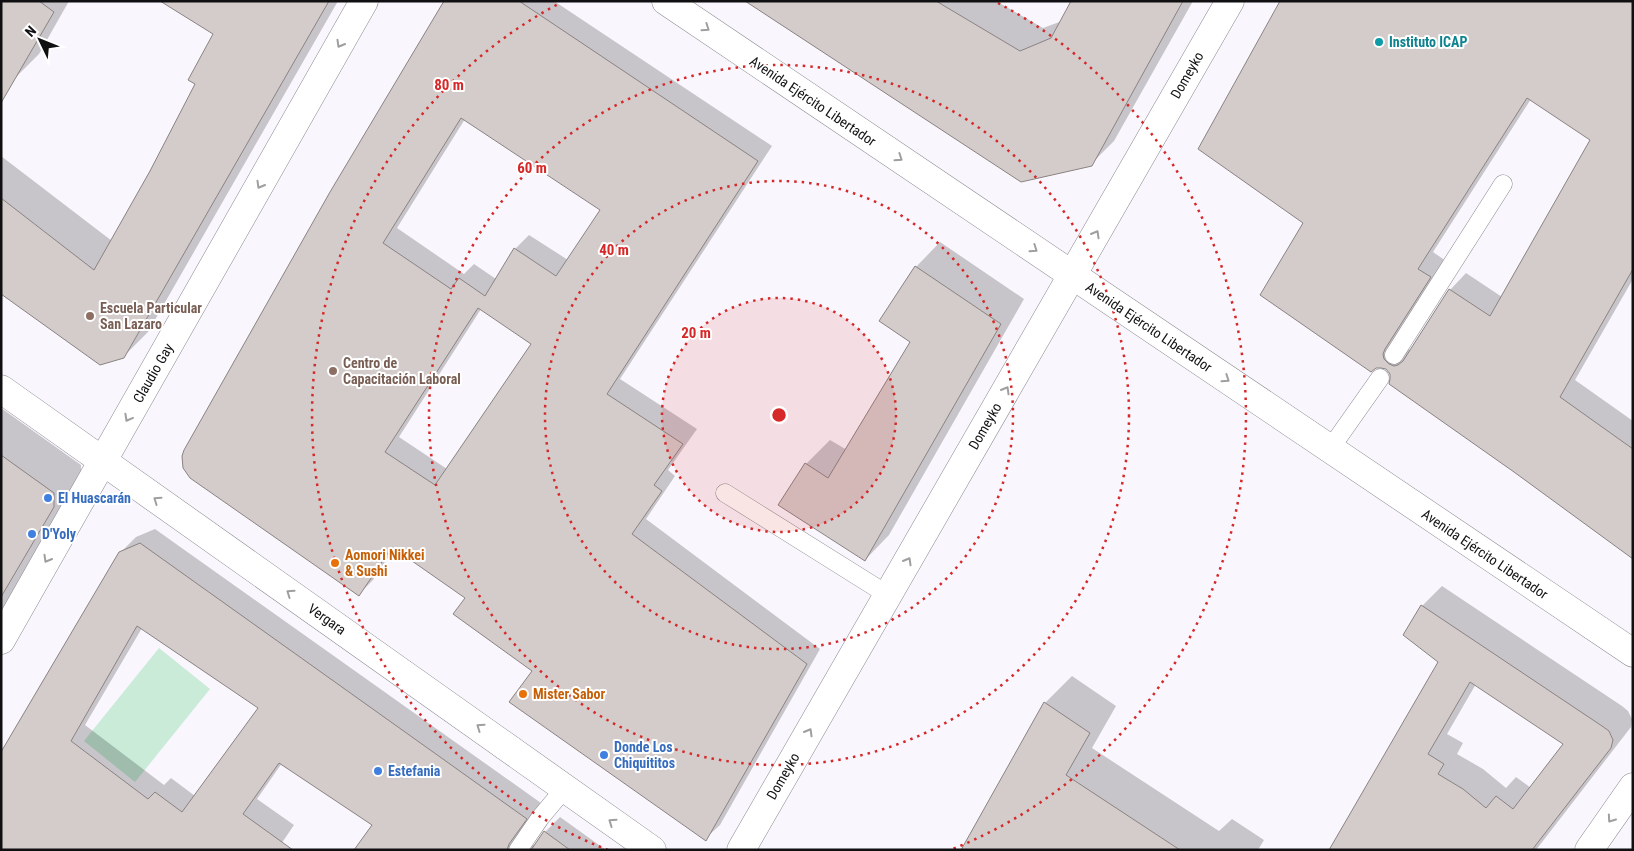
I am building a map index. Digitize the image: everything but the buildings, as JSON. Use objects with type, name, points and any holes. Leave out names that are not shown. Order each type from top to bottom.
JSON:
[{"type":"street","name":"Claudio Gay","points":[[1,640],[364,1]]},
{"type":"street","name":"Avenida Ejército Libertador","points":[[666,1],[1633,653]]},
{"type":"street","name":"Domeyko","points":[[741,850],[1230,1]]},
{"type":"street","name":"Vergara","points":[[1,390],[652,850]]},
{"type":"street","points":[[1589,850],[1633,787]]},
{"type":"lane","points":[[1394,355],[1503,184]]},
{"type":"lane","points":[[1330,449],[1380,378]]},
{"type":"lane","points":[[725,493],[888,595]]},
{"type":"lane","points":[[518,850],[540,818],[565,788]]},
{"type":"green space","points":[[159,648],[210,689],[135,782],[84,741]]},
{"type":"place","name":"Instituto ICAP","points":[[1379,42]]},
{"type":"place","name":"Escuela Particular San Lazaro","points":[[90,316]]},
{"type":"place","name":"Centro de Capacitación Laboral","points":[[333,371]]},
{"type":"place","name":"El Huascarán","points":[[48,498]]},
{"type":"place","name":"D'Yoly","points":[[32,534]]},
{"type":"place","name":"Aomori Nikkei & Sushi","points":[[335,563]]},
{"type":"place","name":"Mister Sabor","points":[[523,694]]},
{"type":"place","name":"Donde Los Chiquititos","points":[[604,755]]},
{"type":"place","name":"Estefania","points":[[378,771]]}]
